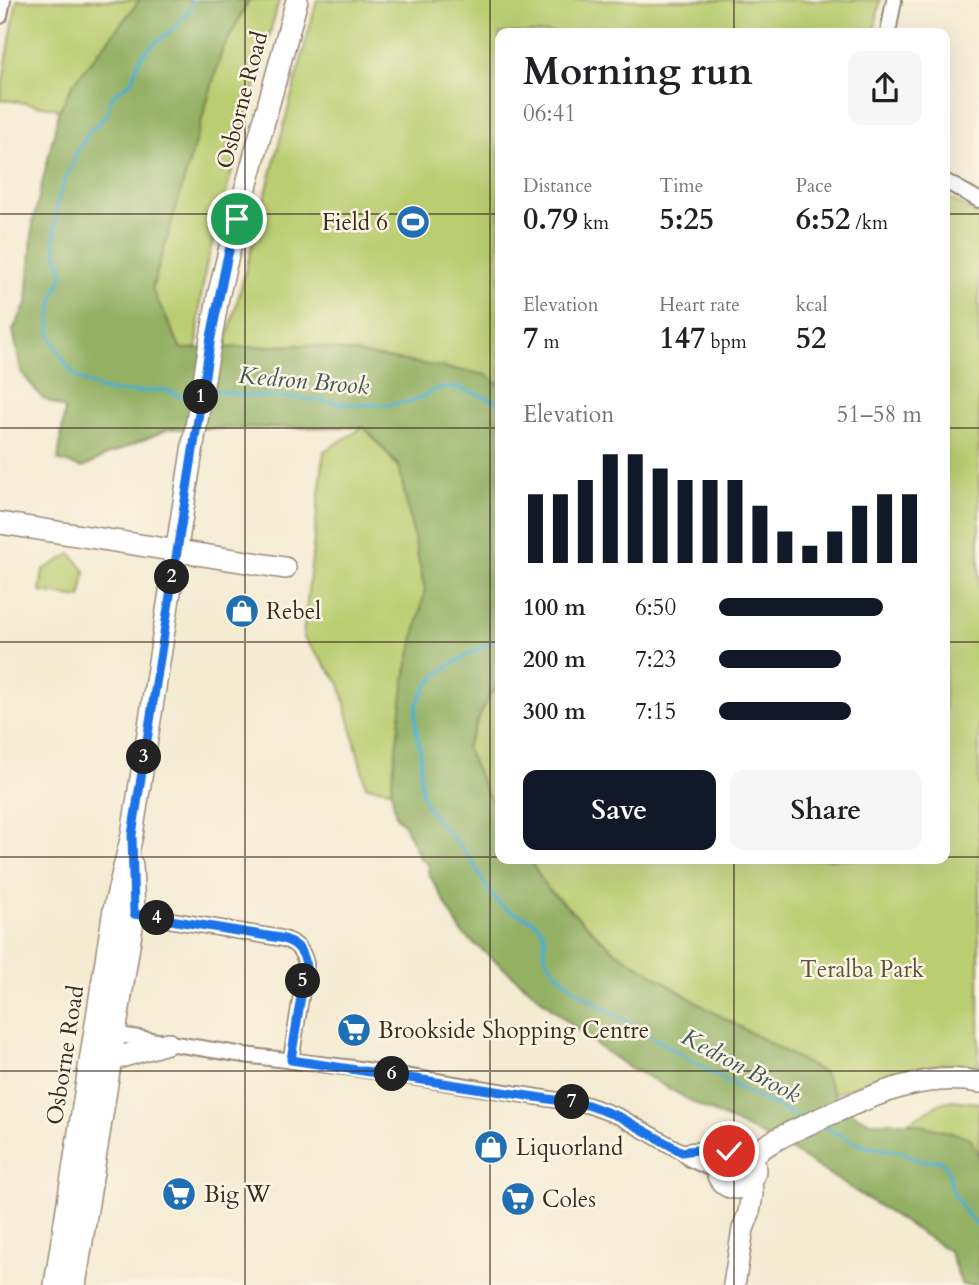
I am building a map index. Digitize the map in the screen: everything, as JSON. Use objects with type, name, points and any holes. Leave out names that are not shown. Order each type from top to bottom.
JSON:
[{"type":"street","points":[[0,16],[3,0]]},
{"type":"street","name":"Osborne Road","points":[[75,1285],[111,1060],[105,1032],[114,909],[132,835],[211,337],[230,244],[297,0]]},
{"type":"street","points":[[889,28],[894,0]]},
{"type":"street","points":[[950,184],[979,200]]},
{"type":"street","points":[[0,523],[285,568]]},
{"type":"street","name":"Osborne Road","points":[[55,1285],[105,1032],[134,914],[132,835]]},
{"type":"street","points":[[134,914],[280,938],[296,945],[306,964],[291,1060]]},
{"type":"street","points":[[105,1032],[588,1105],[620,1117],[690,1159],[720,1162]]},
{"type":"street","points":[[111,1060],[167,1043]]},
{"type":"street","points":[[751,1157],[774,1140],[888,1090],[922,1081],[950,1079],[979,1082]]},
{"type":"street","points":[[734,1285],[755,1169],[751,1157],[741,1151],[729,1151],[720,1162],[721,1181],[730,1188],[743,1229]]},
{"type":"street","points":[[730,1188],[742,1188],[751,1181]]},
{"type":"green space","points":[[17,0],[140,0],[73,84],[59,111],[55,108],[0,99]]},
{"type":"green space","points":[[140,0],[249,0],[222,51],[152,289],[181,349],[309,345],[487,375],[495,381],[495,690],[489,695],[466,747],[495,806],[495,864],[532,864],[547,888],[612,949],[709,1010],[824,1073],[837,1100],[857,1116],[871,1122],[908,1122],[969,1137],[979,1155],[979,1285],[962,1285],[949,1251],[786,1147],[631,1069],[591,1041],[462,933],[428,872],[429,865],[420,858],[404,825],[396,816],[391,790],[405,677],[425,590],[399,466],[364,427],[169,429],[82,468],[58,460],[65,409],[42,398],[21,372],[13,330],[27,303],[33,222],[59,111],[73,84]]},
{"type":"green space","points":[[249,0],[279,0],[206,266],[197,349],[181,349],[152,289],[222,51]]},
{"type":"green space","points":[[317,0],[880,0],[875,28],[495,28],[495,381],[486,375],[309,345],[225,348]]},
{"type":"green space","name":"Teralba Park","points":[[950,199],[979,215],[979,1065],[942,1064],[903,1071],[833,1094],[824,1073],[709,1010],[612,949],[547,888],[532,864],[950,864]]},
{"type":"green space","points":[[364,427],[399,468],[425,590],[391,790],[366,786],[340,684],[303,637],[324,451]]},
{"type":"green space","points":[[71,554],[85,571],[81,598],[40,592],[43,570]]},
{"type":"green space","points":[[495,690],[495,806],[466,747],[489,695]]},
{"type":"green space","points":[[951,1100],[979,1103],[979,1155],[969,1137],[908,1122]]},
{"type":"waterway","name":"Kedron Brook","points":[[194,0],[181,21],[144,53],[135,69],[133,80],[114,95],[107,115],[90,131],[76,153],[57,204],[54,242],[63,274],[53,299],[50,324],[51,337],[65,363],[76,377],[100,389],[115,392],[165,390],[182,397],[194,395]]},
{"type":"waterway","name":"Kedron Brook","points":[[209,391],[345,404],[385,405],[409,402],[436,389],[456,387],[495,401]]},
{"type":"waterway","name":"Kedron Brook","points":[[495,640],[439,674],[427,686],[418,703],[416,721],[421,785],[424,799],[432,814],[466,853],[495,899],[504,907],[537,924],[544,933],[546,958],[572,987],[721,1078],[802,1118]]},
{"type":"waterway","name":"Kedron Brook","points":[[822,1126],[863,1146],[902,1152],[921,1161],[938,1160],[943,1163],[949,1172],[952,1191],[979,1227]]},
{"type":"place","name":"Field 6","points":[[413,222]]},
{"type":"place","name":"Rebel","points":[[242,611]]},
{"type":"place","name":"Brookside Shopping Centre","points":[[354,1030]]},
{"type":"place","name":"Liquorland","points":[[491,1147]]},
{"type":"place","name":"Big W","points":[[179,1194]]},
{"type":"place","name":"Coles","points":[[518,1199]]},
{"type":"route","points":[[237,219],[211,337],[132,835],[134,914],[280,938],[296,945],[306,964],[291,1060],[588,1105],[620,1117],[682,1152],[693,1149],[724,1154],[729,1151]]}]
